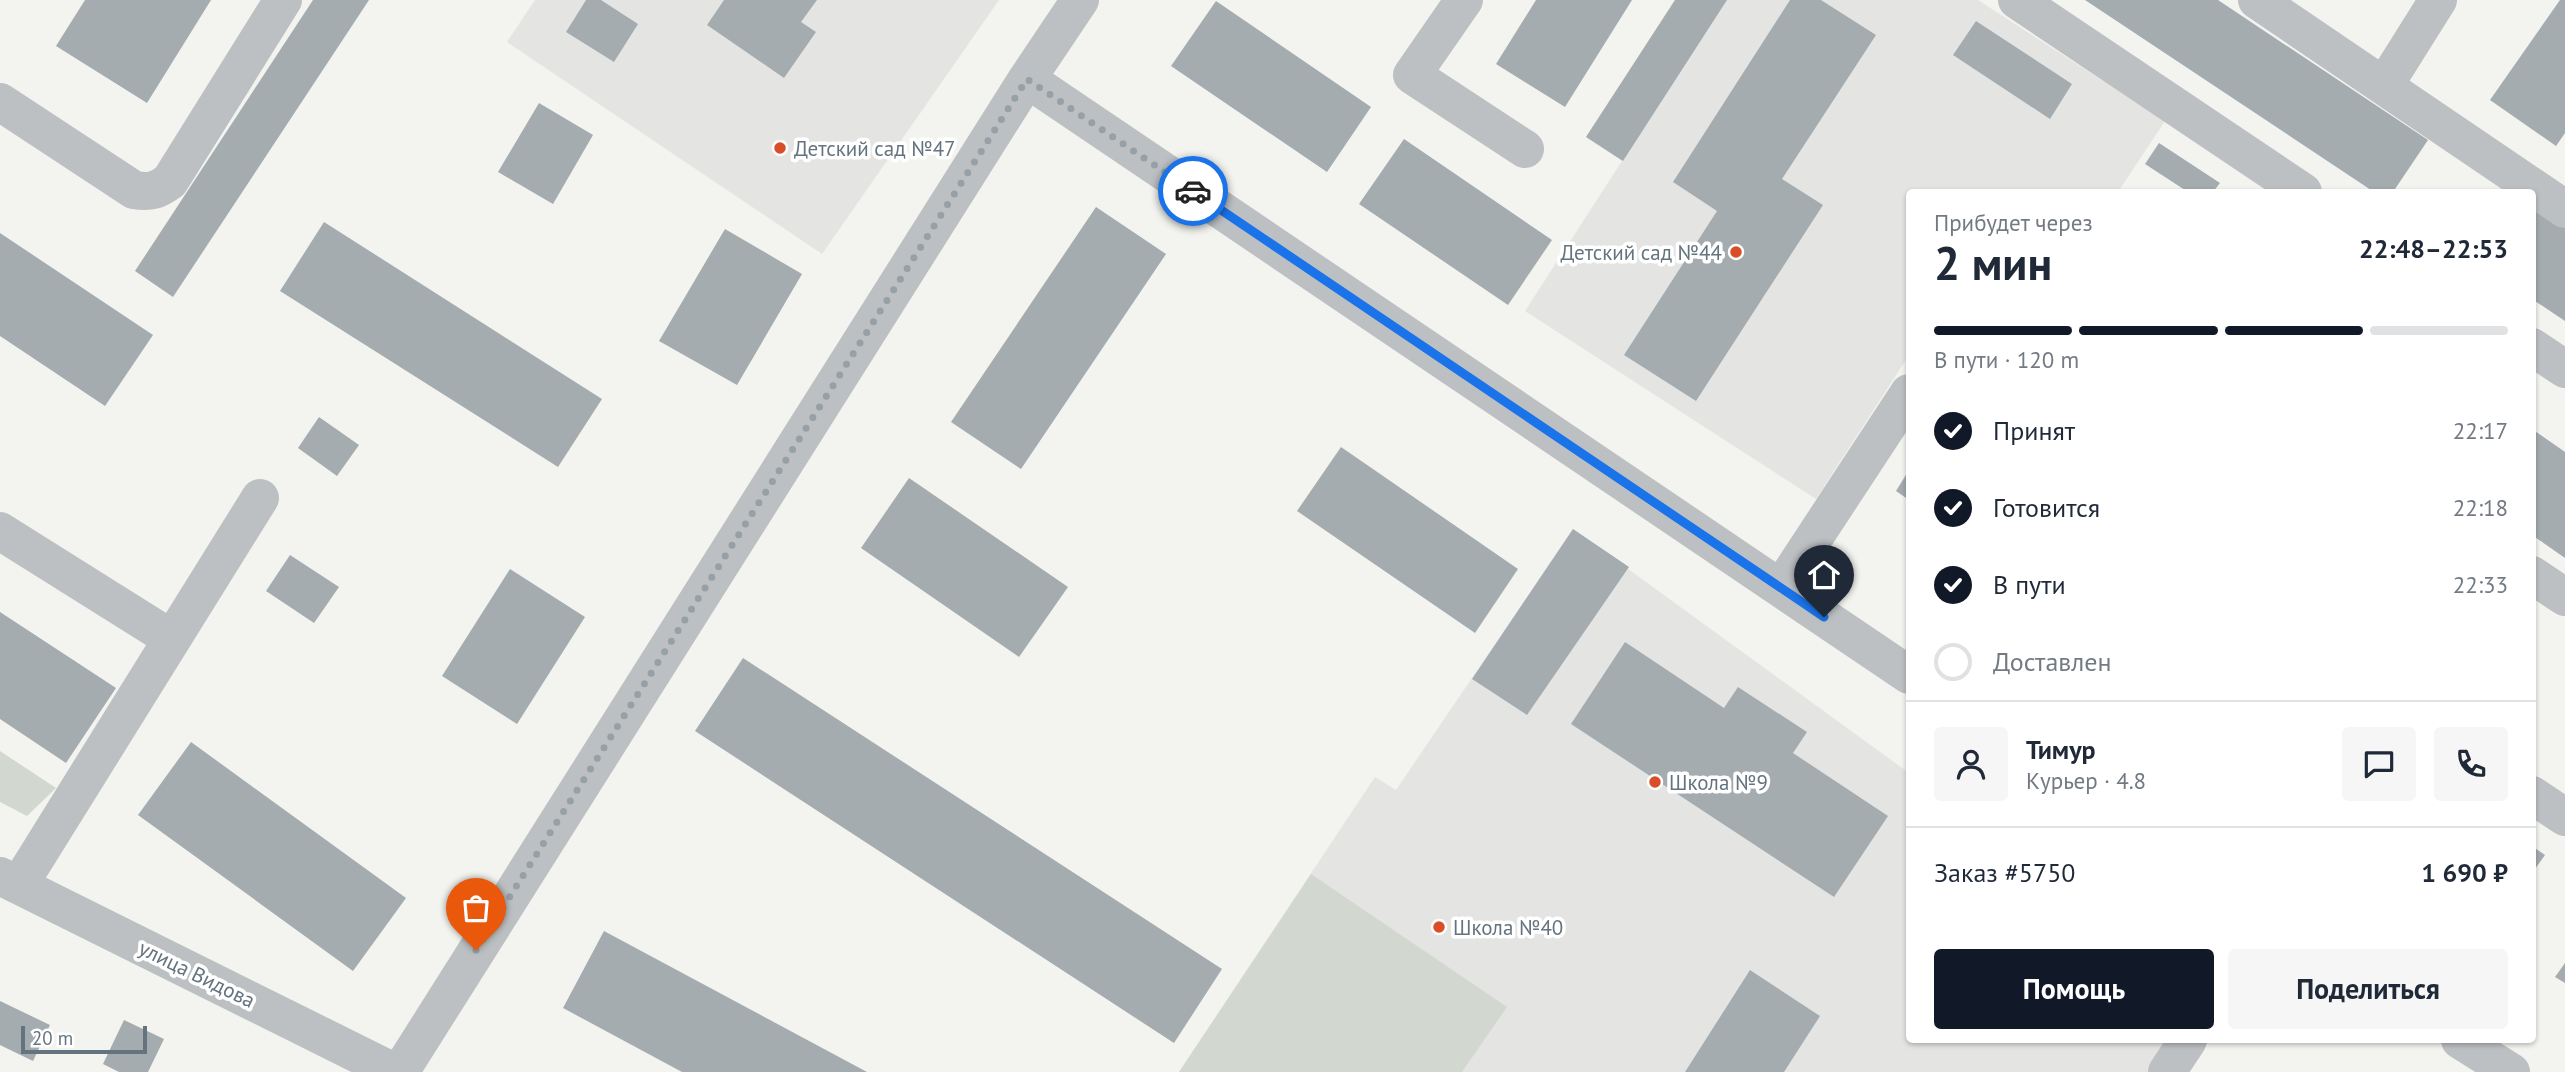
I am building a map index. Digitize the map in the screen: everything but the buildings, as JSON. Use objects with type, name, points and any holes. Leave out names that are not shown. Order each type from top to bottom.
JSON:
[{"type":"street","points":[[0,102],[134,190],[148,192],[160,189],[170,181],[283,0]]},
{"type":"street","points":[[400,1072],[1027,79],[1080,0]]},
{"type":"street","points":[[1464,0],[1412,75],[1525,149]]},
{"type":"street","points":[[2017,0],[2299,189]]},
{"type":"street","points":[[2257,0],[2536,189]]},
{"type":"street","points":[[2384,86],[2438,0]]},
{"type":"street","points":[[1027,79],[1906,672]]},
{"type":"street","points":[[2536,189],[2565,209]]},
{"type":"street","points":[[2536,350],[2565,369]]},
{"type":"street","points":[[1781,588],[1906,398]]},
{"type":"street","points":[[10,881],[172,639],[260,498]]},
{"type":"street","points":[[0,531],[172,639]]},
{"type":"street","points":[[2536,578],[2565,597]]},
{"type":"street","points":[[2536,798],[2565,817]]},
{"type":"street","name":"улица Видова","points":[[10,881],[394,1072]]},
{"type":"street","points":[[2167,1072],[2186,1043]]},
{"type":"street","points":[[2465,1043],[2511,1072]]},
{"type":"shaded area","name":"Детский сад №47","points":[[535,0],[999,0],[822,254],[507,42]]},
{"type":"shaded area","name":"Детский сад №44","points":[[1675,0],[1978,0],[2165,121],[2120,189],[1906,189],[1906,360],[1816,499],[1525,311],[1622,161],[1586,137]]},
{"type":"shaded area","points":[[1573,529],[1906,771],[1906,1043],[2169,1043],[2153,1072],[1179,1072],[1375,777],[1396,790]]},
{"type":"shaded area","points":[[0,751],[56,788],[27,816],[0,802]]},
{"type":"shaded area","points":[[1311,874],[1507,1007],[1462,1072],[1179,1072]]},
{"type":"way so far","points":[[476,950],[1027,79],[1193,191]]},
{"type":"place","name":"Детский сад №47","points":[[780,148]]},
{"type":"place","name":"Детский сад №44","points":[[1736,252]]},
{"type":"place","name":"Школа №9","points":[[1655,782]]},
{"type":"place","name":"Школа №40","points":[[1439,927]]},
{"type":"route","points":[[1193,191],[1824,617]]}]
